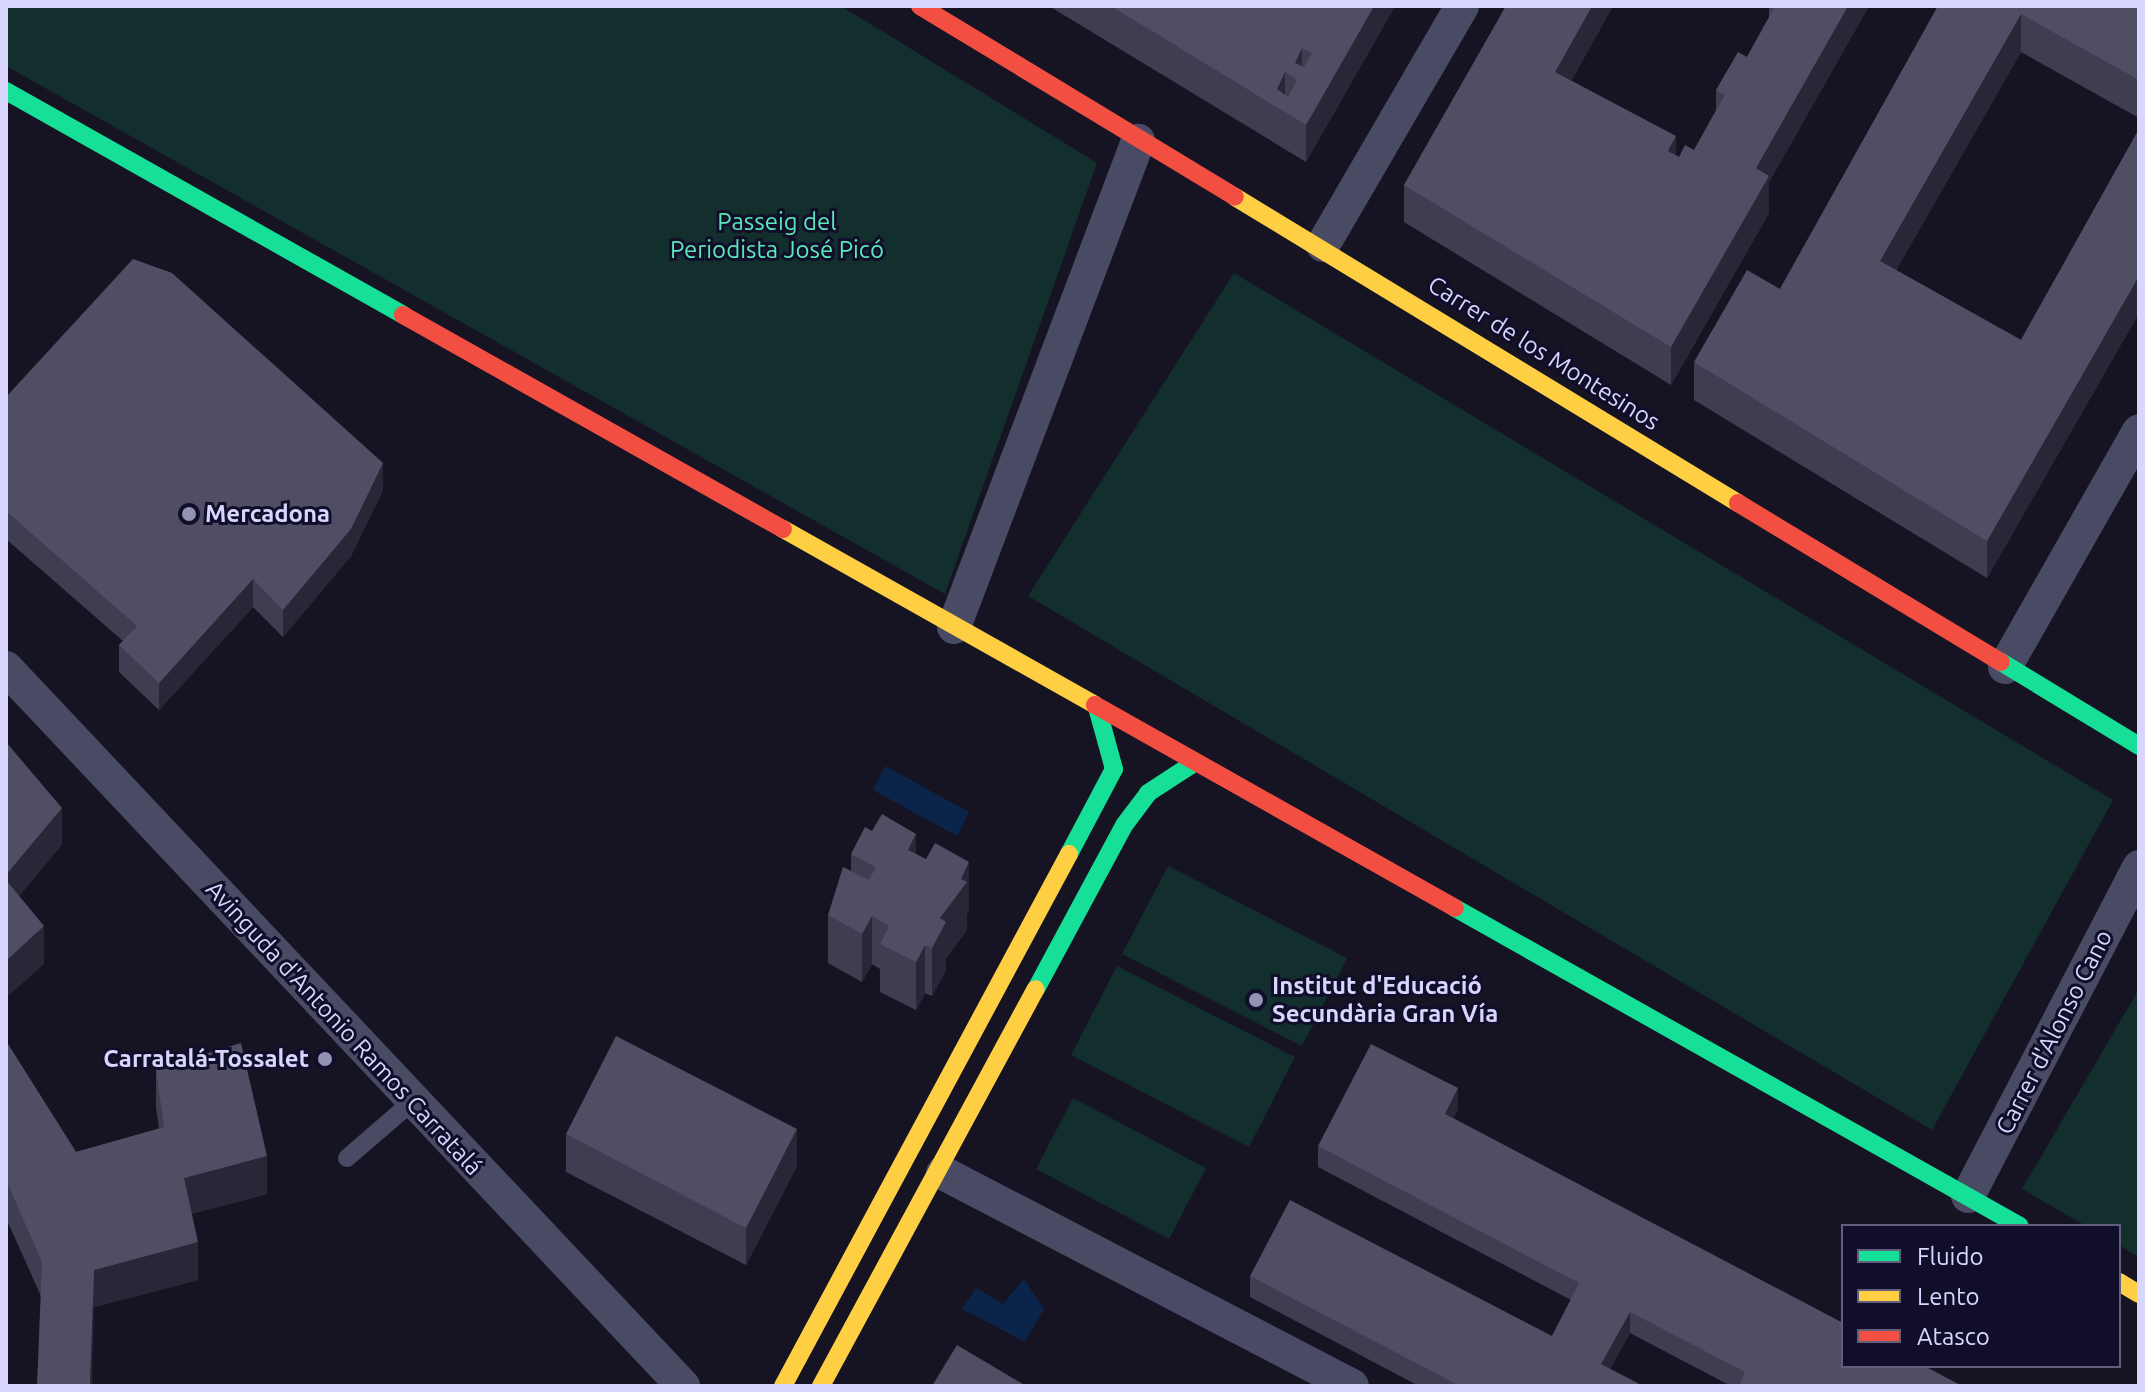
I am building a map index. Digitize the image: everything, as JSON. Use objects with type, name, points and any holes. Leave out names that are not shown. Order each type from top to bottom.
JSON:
[{"type":"main road","name":"Carrer de los Montesinos","points":[[920,6],[1138,141],[1323,245],[2005,667],[2139,746]]},
{"type":"main road","points":[[6,91],[954,627],[1191,765],[2017,1224]]},
{"type":"main road","points":[[783,1386],[1114,769],[1098,711]]},
{"type":"main road","points":[[821,1386],[943,1173],[1125,824],[1148,793],[1191,765]]},
{"type":"main road","points":[[2121,1283],[2139,1294]]},
{"type":"street","points":[[1323,245],[1462,6]]},
{"type":"street","points":[[954,627],[1138,141]]},
{"type":"street","points":[[2005,667],[2139,431]]},
{"type":"street","name":"Avinguda d'Antonio Ramos Carratalá","points":[[6,668],[683,1386]]},
{"type":"street","name":"Carrer d'Alonso Cano","points":[[1968,1196],[2139,867]]},
{"type":"street","points":[[943,1173],[1352,1386]]},
{"type":"lane","points":[[347,1158],[413,1101]]},
{"type":"green space","name":"Passeig del Periodista José Picó","points":[[6,6],[841,6],[1097,163],[945,594],[6,66]]},
{"type":"green space","points":[[1234,273],[2113,800],[1932,1130],[1028,596]]},
{"type":"green space","points":[[1168,866],[1347,958],[1302,1046],[1122,954]]},
{"type":"green space","points":[[1117,966],[1295,1057],[1249,1147],[1071,1055]]},
{"type":"green space","points":[[2139,989],[2139,1257],[2121,1246],[2121,1224],[2083,1224],[2022,1189]]},
{"type":"green space","points":[[1073,1098],[1206,1168],[1169,1239],[1036,1169]]},
{"type":"water","points":[[885,766],[969,812],[957,836],[873,790]]},
{"type":"water","points":[[1024,1279],[1044,1309],[1025,1342],[962,1309],[976,1288],[1003,1304]]},
{"type":"building","points":[[1111,6],[1374,6],[1306,125]],"holes":[[[1302,48],[1312,53],[1304,67],[1295,63]],[[1285,72],[1297,80],[1288,97],[1277,89]]]},
{"type":"building","points":[[1506,6],[1592,6],[1555,72],[1676,136],[1668,151],[1679,157],[1685,145],[1694,150],[1725,95],[1716,90],[1738,52],[1747,57],[1775,6],[1848,6],[1756,168],[1769,176],[1671,347],[1404,185]]},
{"type":"building","points":[[1938,6],[2139,6],[2139,80],[2021,14],[1880,261],[2021,340],[2139,129],[2139,276],[1987,541],[1694,362],[1747,270],[1780,289]]},
{"type":"building","name":"Mercadona","points":[[133,259],[172,273],[383,463],[351,529],[283,610],[253,579],[159,683],[119,645],[137,626],[6,511],[6,397]]},
{"type":"building","points":[[6,742],[62,808],[6,875]]},
{"type":"building","points":[[882,814],[916,834],[908,850],[926,859],[935,843],[969,862],[961,879],[967,882],[940,918],[946,922],[932,948],[925,945],[916,962],[880,944],[889,926],[872,916],[862,934],[828,915],[843,867],[869,880],[876,867],[851,854],[865,827],[872,831]]},
{"type":"building","points":[[6,880],[44,926],[6,961]]},
{"type":"building","points":[[616,1036],[797,1129],[746,1228],[566,1134]]},
{"type":"building","points":[[6,1041],[76,1152],[164,1127],[156,1069],[241,1043],[267,1156],[184,1178],[198,1242],[94,1270],[90,1386],[37,1386],[42,1262],[6,1180]]},
{"type":"building","points":[[1371,1044],[1458,1088],[1445,1114],[1841,1322],[1841,1368],[1928,1368],[1962,1386],[1739,1386],[1745,1372],[1630,1312],[1601,1364],[1643,1386],[1460,1386],[1250,1276],[1290,1200],[1552,1336],[1579,1283],[1318,1146]]},
{"type":"building","points":[[957,1345],[1026,1386],[932,1386]]},
{"type":"traffic: fast","points":[[6,91],[403,315]]},
{"type":"traffic: fast","points":[[2001,662],[2139,746]]},
{"type":"traffic: fast","points":[[1069,854],[1114,769],[1098,711]]},
{"type":"traffic: fast","points":[[1036,989],[1125,824],[1148,793],[1191,765]]},
{"type":"traffic: fast","points":[[1455,908],[2016,1224]]},
{"type":"traffic: slow","points":[[1235,197],[1738,503]]},
{"type":"traffic: slow","points":[[783,529],[1095,705]]},
{"type":"traffic: slow","points":[[783,1386],[1069,854]]},
{"type":"traffic: slow","points":[[821,1386],[1036,989]]},
{"type":"traffic: slow","points":[[2121,1283],[2139,1294]]},
{"type":"traffic: jam","points":[[920,6],[1235,197]]},
{"type":"traffic: jam","points":[[403,315],[783,529]]},
{"type":"traffic: jam","points":[[1738,503],[2001,662]]},
{"type":"traffic: jam","points":[[1095,705],[1455,908]]},
{"type":"place","name":"Mercadona","points":[[189,514]]},
{"type":"place","name":"Institut d'Educació Secundària Gran Vía","points":[[1256,1000]]},
{"type":"place","name":"Carratalá-Tossalet","points":[[325,1059]]}]
